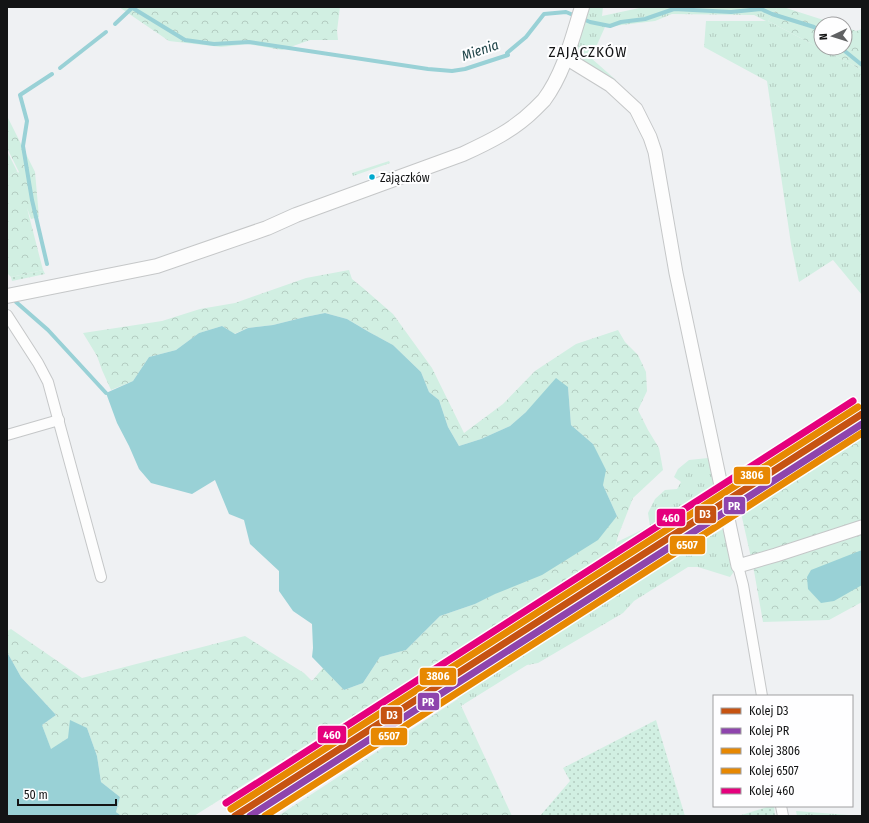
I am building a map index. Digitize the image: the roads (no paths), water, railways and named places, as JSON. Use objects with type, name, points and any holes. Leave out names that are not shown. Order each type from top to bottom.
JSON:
[{"type":"main road","points":[[7,296],[157,266],[267,228],[296,215],[463,154],[489,142],[528,116],[543,101],[559,74],[566,58],[582,7]]},
{"type":"street","points":[[566,58],[610,85],[636,109],[650,137],[655,152],[676,273],[743,585],[762,695]]},
{"type":"street","points":[[7,315],[38,363],[48,382],[100,577]]},
{"type":"street","points":[[7,435],[59,420]]},
{"type":"street","points":[[738,566],[862,527]]},
{"type":"water","points":[[325,313],[347,319],[393,345],[421,372],[429,392],[439,400],[448,427],[459,446],[481,439],[510,426],[526,412],[556,378],[568,387],[571,425],[593,444],[606,470],[603,485],[617,516],[598,540],[542,575],[495,594],[475,604],[440,616],[406,650],[380,657],[363,683],[344,690],[312,657],[312,624],[293,611],[279,591],[279,571],[250,544],[244,520],[229,514],[215,480],[192,494],[151,483],[139,469],[117,423],[106,393],[133,381],[149,357],[176,350],[199,333],[222,326],[235,334],[248,328],[273,325]]},
{"type":"water","points":[[862,550],[862,585],[834,601],[821,603],[808,589],[807,577],[811,570]]},
{"type":"water","points":[[7,652],[21,677],[56,715],[42,725],[51,749],[68,738],[70,720],[87,728],[97,756],[101,782],[120,797],[115,816],[7,816]]},
{"type":"waterway","name":"Mienia","points":[[131,7],[185,40],[214,44],[249,42],[428,69],[452,71],[465,69],[508,55],[507,53],[526,37],[544,14],[566,12],[590,22],[610,26],[621,22],[645,19],[674,9],[731,12],[761,9],[813,27]]},
{"type":"waterway","points":[[115,24],[132,8]]},
{"type":"waterway","points":[[60,68],[106,32]]},
{"type":"waterway","name":"Mienia","points":[[851,56],[862,65]]},
{"type":"waterway","points":[[47,264],[32,200],[23,146],[27,121],[20,95],[52,74]]},
{"type":"waterway","points":[[16,302],[48,330],[106,393]]},
{"type":"rail line","name":"460","points":[[226,803],[853,401]]},
{"type":"rail line","name":"3806","points":[[231,809],[858,407]]},
{"type":"rail line","name":"D3","points":[[235,816],[862,414]]},
{"type":"rail line","name":"PR","points":[[250,816],[862,424]]},
{"type":"rail line","name":"6507","points":[[265,816],[862,433]]},
{"type":"place","name":"Zajączków","points":[[372,177]]},
{"type":"district","name":"ZAJĄCZKÓW","points":[[588,52]]}]
